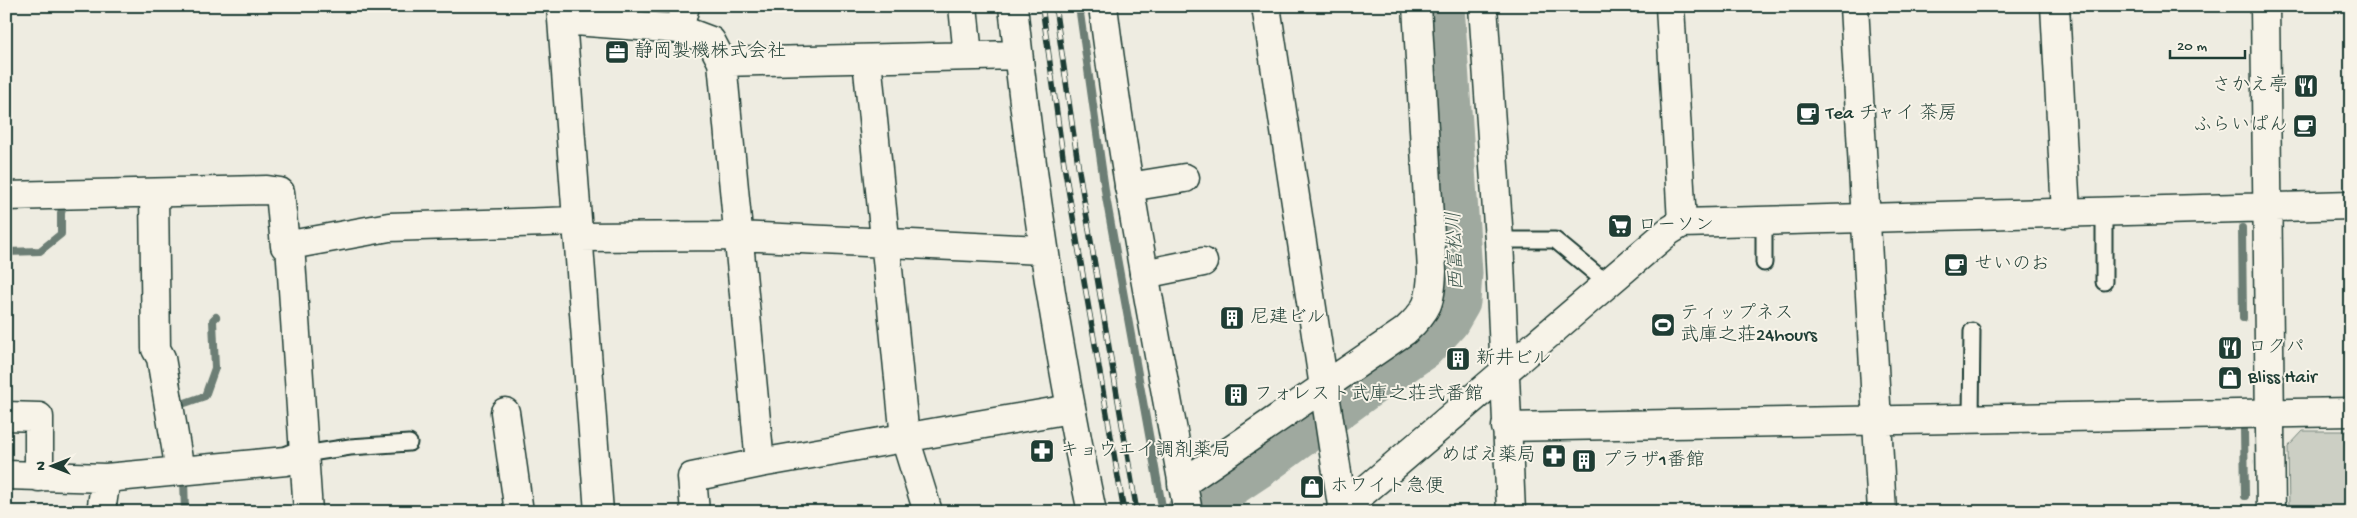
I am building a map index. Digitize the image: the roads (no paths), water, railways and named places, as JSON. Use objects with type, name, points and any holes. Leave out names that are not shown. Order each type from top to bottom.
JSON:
[{"type":"street","points":[[963,6],[968,56]]},
{"type":"street","points":[[1013,6],[1042,250],[1070,410],[1092,512]]},
{"type":"street","points":[[1103,6],[1114,98],[1185,499],[1327,395],[1405,331],[1421,316],[1431,296],[1432,271],[1418,6]]},
{"type":"street","points":[[1266,6],[1327,395],[1342,511]]},
{"type":"street","points":[[1482,6],[1499,240],[1511,512]]},
{"type":"street","points":[[1670,6],[1682,223]]},
{"type":"street","points":[[1854,6],[1882,512]]},
{"type":"street","points":[[2055,6],[2066,213]]},
{"type":"street","points":[[2265,6],[2271,512]]},
{"type":"street","points":[[599,512],[561,13],[682,17],[711,41],[722,62],[760,463]]},
{"type":"street","points":[[722,62],[866,60],[1018,54]]},
{"type":"street","points":[[866,60],[904,438],[928,512]]},
{"type":"street","points":[[1129,187],[1185,178]]},
{"type":"street","points":[[6,196],[267,190],[280,192],[285,246],[389,227],[578,229],[884,241],[1042,250]]},
{"type":"street","points":[[154,193],[156,349],[161,358],[180,471]]},
{"type":"street","points":[[1342,511],[1669,232],[1682,223],[2351,205]]},
{"type":"street","points":[[290,245],[308,512]]},
{"type":"street","points":[[1144,274],[1203,262]]},
{"type":"street","points":[[696,512],[692,478],[760,463],[1070,410]]},
{"type":"street","points":[[505,412],[519,512]]},
{"type":"street","points":[[1506,427],[2351,412]]},
{"type":"street","points":[[6,416],[39,417],[39,477]]},
{"type":"street","points":[[6,475],[106,478],[286,460],[304,454]]},
{"type":"street","points":[[101,512],[106,478]]},
{"type":"lane","points":[[2104,212],[2104,282]]},
{"type":"lane","points":[[1764,220],[1764,262]]},
{"type":"lane","points":[[1499,240],[1555,240],[1608,284]]},
{"type":"lane","points":[[1971,418],[1972,331]]},
{"type":"lane","points":[[304,454],[350,447],[409,443]]},
{"type":"waterway","points":[[1079,6],[1106,197],[1163,512]]},
{"type":"waterway","name":"西富松川","points":[[1189,512],[1258,466],[1423,347],[1447,321],[1458,302],[1460,273],[1442,6]]},
{"type":"waterway","points":[[6,252],[40,251],[61,234],[61,213],[65,200]]},
{"type":"waterway","points":[[2242,228],[2243,318]]},
{"type":"waterway","points":[[179,411],[182,404],[205,396],[215,368],[213,320],[216,317]]},
{"type":"waterway","points":[[2244,429],[2245,496]]},
{"type":"waterway","points":[[184,479],[185,512]]},
{"type":"railway","points":[[1042,6],[1065,171],[1124,512]]},
{"type":"railway","points":[[1055,6],[1079,171],[1137,512]]},
{"type":"place","name":"静岡製機株式会社","points":[[617,52]]},
{"type":"place","name":"さかえ亭","points":[[2306,86]]},
{"type":"place","name":"Tea チャイ 茶房","points":[[1808,114]]},
{"type":"place","name":"ふらいぱん","points":[[2305,126]]},
{"type":"place","name":"ローソン","points":[[1620,226]]},
{"type":"place","name":"せいのお","points":[[1956,265]]},
{"type":"place","name":"尼建ビル","points":[[1232,318]]},
{"type":"place","name":"ティップネス 武庫之荘24hours","points":[[1663,325]]},
{"type":"place","name":"ロクパ","points":[[2230,348]]},
{"type":"place","name":"新井ビル","points":[[1458,359]]},
{"type":"place","name":"Bliss Hair","points":[[2230,378]]},
{"type":"place","name":"フォレスト武庫之荘弐番館","points":[[1236,395]]},
{"type":"place","name":"キョウエイ調剤薬局","points":[[1042,451]]},
{"type":"place","name":"めばえ薬局","points":[[1554,456]]},
{"type":"place","name":"プラザ1番館","points":[[1584,461]]},
{"type":"place","name":"ホワイト急便","points":[[1312,487]]}]
